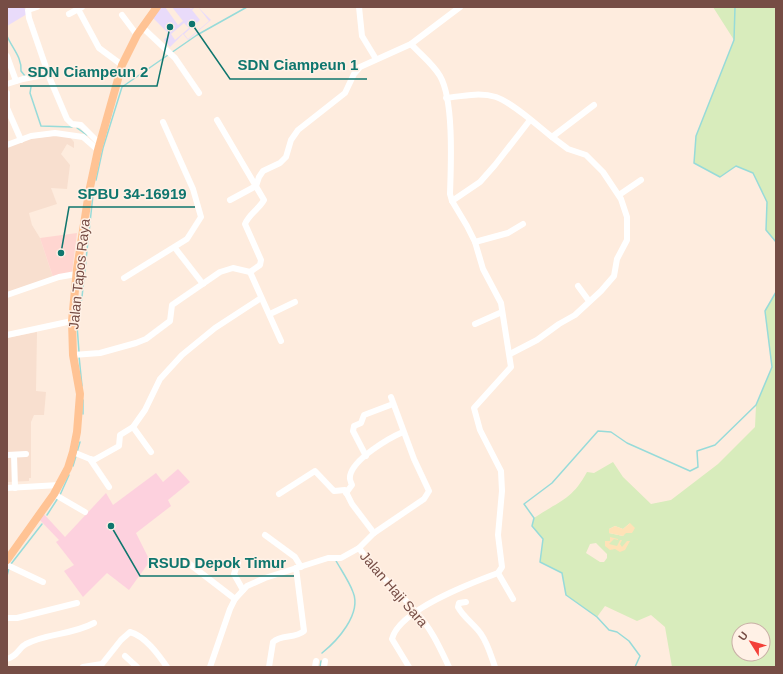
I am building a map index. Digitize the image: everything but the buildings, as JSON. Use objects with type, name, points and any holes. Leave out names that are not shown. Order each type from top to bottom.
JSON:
[{"type":"main road","name":"Jalan Tapos Raya","points":[[7,560],[58,496],[59,485],[74,452],[80,394],[72,321],[76,274],[85,212],[99,147],[122,65],[137,34],[157,7]]},
{"type":"street","points":[[37,7],[28,10],[29,18],[48,74],[69,122],[81,126],[99,147]]},
{"type":"street","points":[[359,7],[362,36],[376,59]]},
{"type":"street","points":[[230,200],[256,186],[258,177],[263,171],[286,157],[291,140],[298,130],[345,93],[354,74],[360,67],[376,59],[394,53],[411,44],[460,7]]},
{"type":"street","points":[[70,14],[80,8],[99,48],[122,65]]},
{"type":"street","points":[[122,15],[137,34]]},
{"type":"street","points":[[142,27],[171,53],[198,93]]},
{"type":"street","points":[[409,667],[392,637],[403,622],[416,612],[445,595],[498,573],[502,567],[498,535],[502,491],[501,471],[480,430],[474,408],[511,367],[501,303],[483,269],[475,242],[450,194],[450,132],[443,83],[439,74],[411,44]]},
{"type":"street","points":[[7,56],[16,80]]},
{"type":"street","points":[[7,84],[16,80],[48,74]]},
{"type":"street","points":[[7,93],[7,108],[9,116],[21,140]]},
{"type":"street","points":[[446,98],[474,94],[495,97],[508,104],[560,144],[591,159],[603,172],[619,195],[627,217],[627,243],[617,259],[614,276],[601,292],[589,301],[581,310],[537,340],[510,354]]},
{"type":"street","points":[[552,138],[594,105]]},
{"type":"street","points":[[75,355],[100,353],[146,340],[170,321],[172,305],[220,272],[232,268],[250,272],[260,265],[261,260],[245,224],[248,217],[264,200],[217,120]]},
{"type":"street","points":[[452,200],[480,182],[530,120]]},
{"type":"street","points":[[124,278],[175,248],[193,233],[202,215],[193,189],[163,122]]},
{"type":"street","points":[[7,145],[35,135],[55,133],[71,134],[86,139],[99,147]]},
{"type":"street","points":[[619,195],[641,180]]},
{"type":"street","points":[[475,242],[508,233],[523,224]]},
{"type":"street","points":[[175,248],[203,284]]},
{"type":"street","points":[[250,272],[281,341]]},
{"type":"street","points":[[7,295],[59,277],[76,274]]},
{"type":"street","points":[[578,286],[589,301]]},
{"type":"street","points":[[90,459],[94,460],[119,446],[120,435],[133,427],[145,410],[160,379],[182,355],[215,328],[261,298]]},
{"type":"street","points":[[270,314],[295,302]]},
{"type":"street","points":[[475,324],[502,312]]},
{"type":"street","points":[[7,335],[72,321]]},
{"type":"street","points":[[359,548],[374,533],[424,499],[429,491],[403,432],[391,397]]},
{"type":"street","points":[[366,456],[353,431],[354,426],[361,423],[362,417],[366,414],[393,404]]},
{"type":"street","points":[[133,427],[151,452]]},
{"type":"street","points":[[346,493],[352,485],[350,474],[366,456],[389,438],[403,432]]},
{"type":"street","points":[[74,452],[90,459],[109,487]]},
{"type":"street","points":[[14,454],[15,488]]},
{"type":"street","points":[[7,455],[26,454]]},
{"type":"street","points":[[279,494],[315,471],[334,491],[344,489],[374,533]]},
{"type":"street","points":[[7,488],[59,485]]},
{"type":"street","points":[[58,496],[85,512]]},
{"type":"street","points":[[265,535],[295,557],[299,568],[304,631],[293,636],[278,638],[273,642],[269,667]]},
{"type":"street","name":"Jalan Haji Sara","points":[[210,667],[235,599],[247,586],[265,578],[328,558],[341,558],[359,548],[378,573],[416,612],[434,636],[449,667]]},
{"type":"street","points":[[183,559],[235,599]]},
{"type":"street","points":[[238,563],[234,574],[243,590]]},
{"type":"street","points":[[9,566],[43,582]]},
{"type":"street","points":[[498,573],[513,599]]},
{"type":"street","points":[[466,602],[459,603],[458,607],[480,634],[488,648],[495,667]]},
{"type":"street","points":[[7,618],[18,618],[77,603]]},
{"type":"street","points":[[7,659],[17,655],[27,644],[73,632],[94,623]]},
{"type":"street","points":[[83,667],[102,664],[121,640],[130,632],[136,634],[155,651],[167,667]]},
{"type":"street","points":[[125,656],[137,667]]},
{"type":"shaded area","points":[[7,7],[24,7],[27,14],[7,26]]},
{"type":"shaded area","points":[[161,7],[165,7],[178,25],[183,21],[172,7],[188,7],[191,9],[195,7],[192,10],[200,20],[184,34],[188,39],[209,21],[198,7],[211,20],[188,40],[183,34],[170,47],[164,40],[169,34],[153,18]],"holes":[[[184,23],[189,28],[175,40],[171,34]]]},
{"type":"shaded area","points":[[67,134],[74,142],[74,148],[67,144],[61,154],[70,165],[67,189],[51,188],[57,204],[29,213],[32,225],[40,238],[53,277],[7,294],[7,146],[29,139]]},
{"type":"shaded area","points":[[77,233],[72,273],[53,277],[40,238]]},
{"type":"shaded area","points":[[37,332],[36,391],[46,392],[44,415],[34,415],[31,422],[31,478],[29,478],[29,481],[7,482],[7,338]]},
{"type":"shaded area","points":[[178,469],[190,482],[168,500],[171,506],[136,533],[150,561],[129,590],[107,573],[83,597],[64,571],[74,565],[56,542],[59,540],[38,518],[42,512],[65,537],[106,493],[113,505],[156,473],[163,482]]},
{"type":"green space","points":[[713,7],[776,7],[776,242],[766,230],[767,202],[753,173],[736,166],[720,177],[694,163],[696,136],[734,40]]},
{"type":"green space","points":[[776,292],[776,667],[672,667],[665,627],[651,615],[637,621],[605,606],[597,617],[566,595],[562,573],[540,562],[543,539],[532,526],[534,518],[564,499],[576,489],[587,472],[594,473],[613,462],[623,477],[651,504],[671,500],[718,464],[755,427],[756,405],[772,367],[765,311]],"holes":[[[630,523],[623,536],[609,533],[609,529],[615,526],[623,529]],[[596,543],[607,554],[607,558],[604,562],[600,562],[586,553],[590,544]]]},
{"type":"sand","points":[[630,523],[635,528],[632,533],[626,533],[623,536],[609,533],[609,529],[615,526],[623,529]]},
{"type":"sand","points":[[610,537],[618,540],[614,539],[609,544],[617,546],[620,540],[622,540],[620,544],[622,547],[627,541],[630,541],[625,550],[620,552],[615,549],[610,550],[605,546],[605,541],[610,541]]},
{"type":"waterway","points":[[171,53],[197,35],[247,7]]},
{"type":"waterway","points":[[735,7],[734,40],[696,136],[694,163],[720,177],[736,166],[753,173],[767,202],[766,230],[776,242]]},
{"type":"waterway","points":[[7,36],[20,61],[21,71],[25,76]]},
{"type":"waterway","points":[[96,180],[103,148],[122,87],[168,55]]},
{"type":"waterway","points":[[31,87],[30,93],[41,126],[72,127]]},
{"type":"waterway","points":[[77,128],[87,135]]},
{"type":"waterway","points":[[79,352],[77,325],[82,297],[93,195]]},
{"type":"waterway","points":[[635,667],[640,656],[629,641],[617,632],[609,630],[597,617],[566,595],[562,573],[540,562],[543,539],[532,526],[534,518],[524,504],[552,483],[598,431],[611,432],[627,443],[690,471],[698,467],[697,451],[715,445],[756,405],[772,367],[765,311],[776,292]]},
{"type":"waterway","points":[[79,356],[82,386]]},
{"type":"waterway","points":[[83,400],[83,414]]},
{"type":"waterway","points":[[77,452],[80,442]]},
{"type":"waterway","points":[[73,466],[76,456]]},
{"type":"waterway","points":[[60,495],[69,475]]},
{"type":"waterway","points":[[47,515],[58,498]]},
{"type":"waterway","points":[[11,564],[42,524]]},
{"type":"waterway","points":[[322,653],[341,634],[351,618],[354,609],[355,600],[353,592],[335,559]]},
{"type":"waterway","points":[[7,576],[9,568]]},
{"type":"waterway","points":[[320,667],[321,661]]},
{"type":"place","name":"SDN Ciampeun 1","points":[[192,24]]},
{"type":"place","name":"SDN Ciampeun 2","points":[[170,27]]},
{"type":"place","name":"SPBU 34-16919","points":[[61,253]]},
{"type":"place","name":"RSUD Depok Timur","points":[[111,526]]}]
